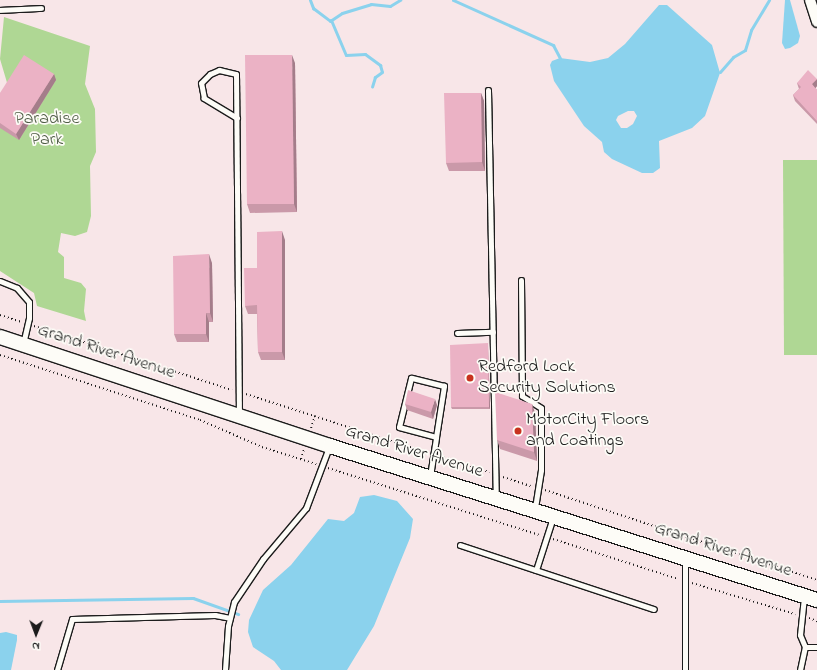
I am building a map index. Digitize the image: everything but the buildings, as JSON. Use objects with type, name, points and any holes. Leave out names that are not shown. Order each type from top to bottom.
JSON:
[{"type":"main road","name":"Grand River Avenue","points":[[0,337],[330,446],[811,598]]},
{"type":"street","points":[[810,0],[817,22]]},
{"type":"lane","points":[[0,10],[41,8]]},
{"type":"lane","points":[[237,118],[204,98],[201,83],[210,74],[219,70],[236,74],[237,118],[239,416]]},
{"type":"lane","points":[[488,90],[496,498]]},
{"type":"lane","points":[[521,280],[522,396],[541,408],[541,470],[535,510]]},
{"type":"lane","points":[[0,281],[25,295],[30,309],[23,344]]},
{"type":"lane","points":[[457,333],[493,332]]},
{"type":"lane","points":[[430,477],[444,386],[411,378],[399,426],[436,437]]},
{"type":"lane","points":[[225,670],[230,618],[234,602],[246,580],[306,508],[330,446]]},
{"type":"lane","points":[[536,570],[553,516]]},
{"type":"lane","points":[[460,545],[654,609]]},
{"type":"lane","points":[[684,558],[686,670]]},
{"type":"lane","points":[[800,670],[805,647],[800,635],[802,616],[811,598]]},
{"type":"lane","points":[[57,670],[72,619],[215,615],[230,618]]},
{"type":"lane","points":[[805,647],[817,647]]},
{"type":"path","points":[[0,315],[434,454],[817,580]]},
{"type":"path","points":[[0,355],[200,420],[262,447],[685,581],[817,621]]},
{"type":"green space","name":"Paradise Park","points":[[4,17],[90,46],[85,84],[95,109],[96,152],[90,166],[91,216],[87,232],[75,236],[61,233],[58,252],[64,257],[64,278],[81,283],[86,289],[84,311],[86,321],[37,306],[34,293],[0,271],[0,100],[8,86],[0,59]]},
{"type":"green space","points":[[783,160],[817,160],[817,355],[784,355]]},
{"type":"water","points":[[785,0],[790,0],[800,36],[798,43],[785,49],[782,43]]},
{"type":"water","points":[[659,5],[667,5],[712,45],[720,73],[705,116],[692,128],[659,141],[660,168],[653,173],[642,173],[612,159],[604,152],[602,142],[584,126],[554,81],[550,65],[552,61],[560,58],[590,62],[608,58],[625,44]],"holes":[[[628,111],[634,111],[637,116],[633,124],[627,128],[621,128],[616,120],[618,116]]]},
{"type":"water","points":[[374,495],[397,501],[413,519],[410,538],[374,626],[347,670],[281,670],[274,661],[253,647],[248,632],[249,620],[263,590],[291,565],[328,519],[344,521],[354,513],[360,497]]},
{"type":"water","points":[[6,632],[17,635],[17,640],[11,670],[0,670],[0,633]]},
{"type":"waterway","points":[[310,0],[313,8],[330,21],[342,13],[371,4],[390,6],[400,0]]},
{"type":"waterway","points":[[453,0],[553,45],[560,58]]},
{"type":"waterway","points":[[720,72],[733,57],[745,50],[751,30],[769,0]]},
{"type":"waterway","points":[[331,20],[346,55],[365,54],[380,65],[382,72],[375,77],[372,87]]},
{"type":"waterway","points":[[0,601],[193,598],[238,614]]},
{"type":"place","name":"Redford Lock Security Solutions","points":[[470,378]]},
{"type":"place","name":"MotorCity Floors and Coatings","points":[[518,431]]}]
